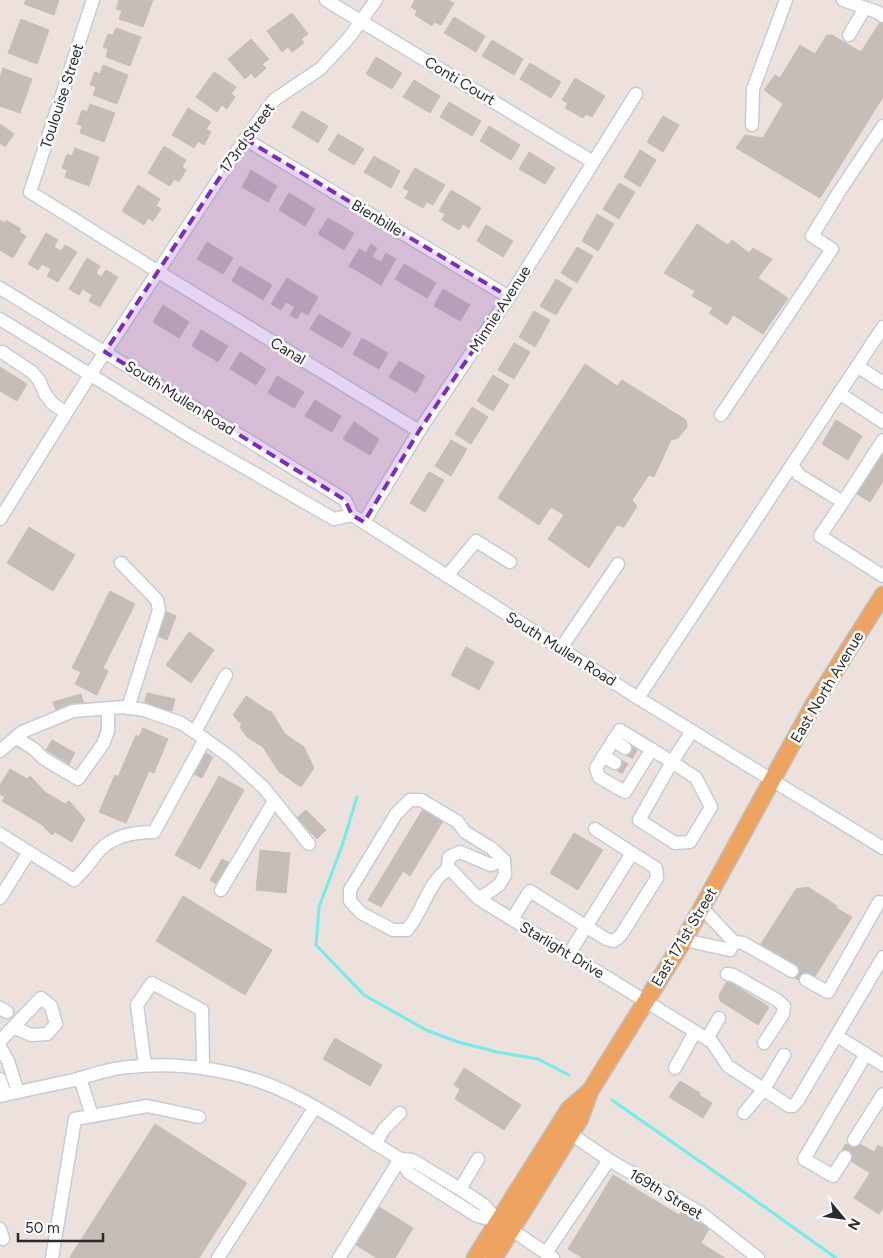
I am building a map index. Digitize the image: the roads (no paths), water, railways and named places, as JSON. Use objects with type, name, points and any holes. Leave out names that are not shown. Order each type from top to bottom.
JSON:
[{"type":"main road","name":"East North Avenue","points":[[772,780],[814,704],[883,595]]},
{"type":"main road","name":"East 171st Street","points":[[474,1258],[498,1221],[564,1132],[580,1119],[590,1091],[684,940],[772,780]]},
{"type":"main road","name":"East 171st Street","points":[[494,1258],[512,1230],[564,1132]]},
{"type":"main road","points":[[485,1258],[497,1239],[500,1229],[498,1221]]},
{"type":"street","name":"Toulouise Street","points":[[93,0],[30,192],[157,271]]},
{"type":"street","name":"Conti Court","points":[[326,0],[593,162]]},
{"type":"street","name":"173rd Street","points":[[0,519],[90,374],[244,139],[274,100],[320,69],[348,39],[376,0]]},
{"type":"street","points":[[752,125],[753,90],[786,0]]},
{"type":"street","points":[[843,0],[883,16]]},
{"type":"street","points":[[849,35],[865,8]]},
{"type":"street","name":"Minnie Avenue","points":[[364,522],[419,431],[509,298],[636,94]]},
{"type":"street","points":[[721,415],[832,249],[812,236],[883,126]]},
{"type":"street","name":"Bienbille","points":[[244,139],[509,298]]},
{"type":"street","name":"Canal","points":[[157,271],[419,431]]},
{"type":"street","name":"South Mullen Road","points":[[0,288],[345,500],[352,515],[638,698],[883,848]]},
{"type":"street","name":"South Mullen Road","points":[[0,319],[193,438],[334,519],[352,515]]},
{"type":"street","points":[[638,698],[883,327]]},
{"type":"street","points":[[2,352],[32,372],[39,380],[45,394],[52,403],[66,413]]},
{"type":"street","points":[[857,366],[882,380]]},
{"type":"street","points":[[839,393],[883,422]]},
{"type":"street","points":[[883,440],[820,536],[883,576]]},
{"type":"street","points":[[792,465],[799,475],[843,502]]},
{"type":"street","points":[[447,576],[476,541],[510,562]]},
{"type":"street","points":[[121,564],[157,600],[159,610],[128,708]]},
{"type":"street","points":[[560,648],[618,564]]},
{"type":"street","points":[[0,834],[74,880],[109,842],[140,832],[154,832],[226,675]]},
{"type":"street","points":[[0,751],[22,732],[73,711],[128,708],[144,710],[181,723],[230,757],[264,788],[309,844]]},
{"type":"street","points":[[16,738],[34,749],[43,758],[78,779],[103,744],[108,731],[108,709]]},
{"type":"street","points":[[652,749],[636,765],[625,792],[599,777],[596,768],[620,730],[652,749],[672,762],[696,778],[711,807],[690,842],[675,843],[639,820],[672,762],[692,731]]},
{"type":"street","points":[[608,748],[620,756],[608,748]]},
{"type":"street","points":[[479,899],[499,885],[505,875],[504,860],[491,848],[465,832],[458,822],[421,800],[410,800],[396,814],[350,890],[350,902],[362,913],[393,930],[407,930],[441,874],[447,870],[449,857],[460,852],[491,865],[504,860]]},
{"type":"street","points":[[221,890],[274,802]]},
{"type":"street","points":[[512,920],[530,891],[606,939],[614,941],[621,935],[657,878],[656,868],[595,829]]},
{"type":"street","points":[[0,898],[29,852]]},
{"type":"street","points":[[569,954],[632,853]]},
{"type":"street","name":"Starlight Drive","points":[[447,870],[452,871],[479,899],[712,1042],[728,1066],[787,1105],[795,1104],[837,1036]]},
{"type":"street","points":[[806,980],[828,992],[879,902]]},
{"type":"street","points":[[702,908],[732,946]]},
{"type":"street","points":[[684,940],[732,946],[743,943],[792,972]]},
{"type":"street","points":[[883,957],[837,1036],[883,1065]]},
{"type":"street","points":[[727,974],[733,974],[784,1006],[783,1014],[764,1043]]},
{"type":"street","points":[[145,1065],[137,1005],[152,983],[202,1010],[203,1068]]},
{"type":"street","points":[[675,1068],[701,1035],[719,1018]]},
{"type":"street","points":[[0,1041],[13,1027]]},
{"type":"street","points":[[0,1047],[8,1061],[18,1092]]},
{"type":"street","points":[[844,1156],[833,1176],[804,1159],[866,1054]]},
{"type":"street","points":[[744,1113],[764,1089],[784,1055]]},
{"type":"street","points":[[0,1079],[2,1095],[109,1070],[145,1065],[203,1068],[263,1083],[315,1107],[400,1159],[412,1160],[484,1205],[498,1221]]},
{"type":"street","points":[[80,1078],[92,1116]]},
{"type":"street","points":[[854,1140],[883,1094]]},
{"type":"street","points":[[52,1258],[75,1119],[148,1106],[199,1117]]},
{"type":"street","points":[[218,1258],[315,1107]]},
{"type":"street","points":[[375,1144],[384,1129],[400,1113]]},
{"type":"street","name":"169th Street","points":[[564,1132],[702,1214],[758,1258]]},
{"type":"street","points":[[400,1159],[409,1174],[477,1216],[498,1221]]},
{"type":"street","points":[[339,1258],[400,1159]]},
{"type":"street","points":[[460,1189],[478,1159]]},
{"type":"street","points":[[512,1230],[549,1256],[609,1160]]},
{"type":"waterway","points":[[357,797],[342,846],[319,907],[316,945],[364,995],[426,1030],[458,1042],[497,1052],[538,1059],[569,1075]]},
{"type":"waterway","points":[[612,1100],[836,1258]]},
{"type":"tunnel","points":[[625,748],[637,755]]},
{"type":"tunnel","points":[[615,763],[627,770]]},
{"type":"tunnel","points":[[845,1157],[854,1140]]}]
